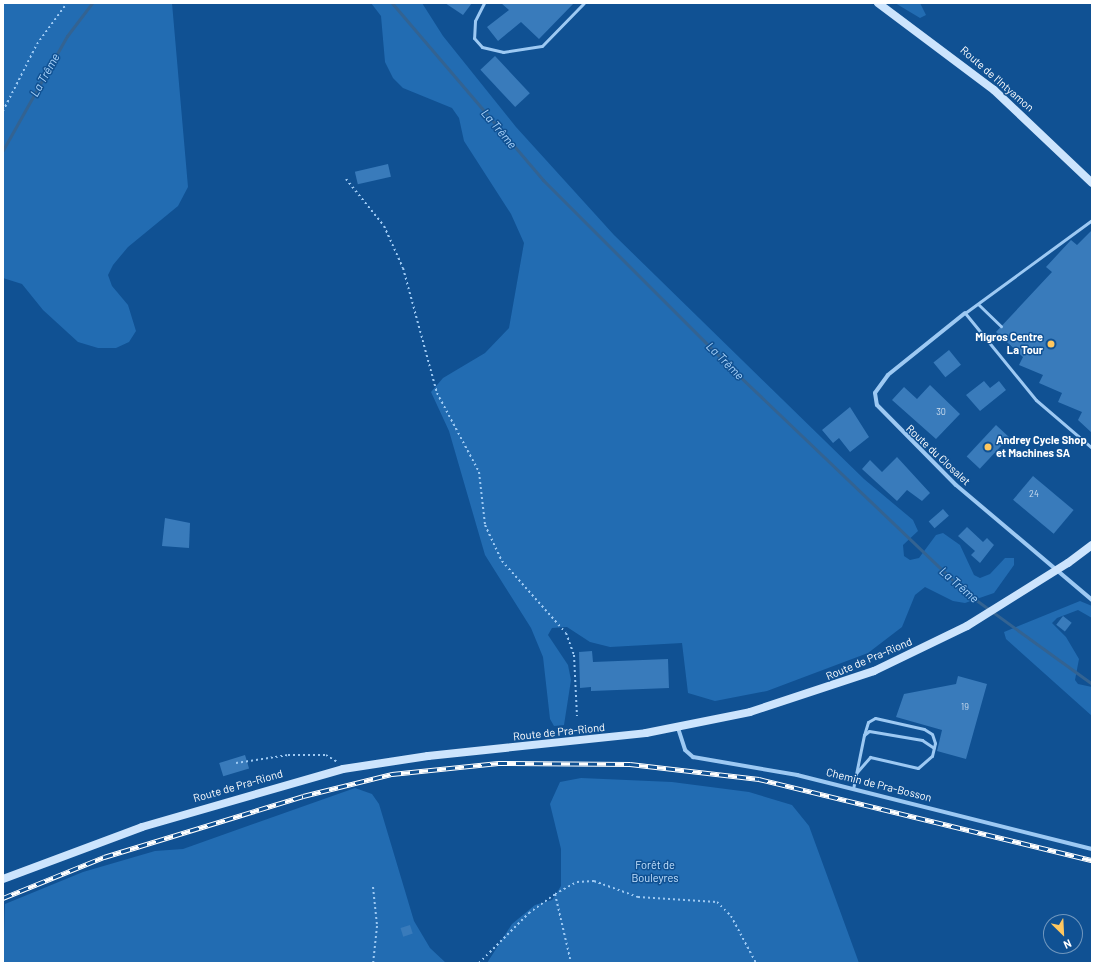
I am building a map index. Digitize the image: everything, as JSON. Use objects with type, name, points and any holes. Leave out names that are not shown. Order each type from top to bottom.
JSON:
[{"type":"main road","name":"Route de l'Intyamon","points":[[878,3],[994,90],[1092,183]]},
{"type":"main road","name":"Route de Pra-Riond","points":[[3,879],[142,827],[343,769],[396,760],[678,728],[812,694],[891,663],[967,626],[1068,563],[1092,545]]},
{"type":"street","name":"Route du Closalet","points":[[965,313],[881,382],[876,393],[877,405],[956,484],[1092,600]]},
{"type":"street","name":"Chemin de Pra-Bosson","points":[[678,728],[685,750],[693,757],[853,789],[1092,849]]},
{"type":"lane","points":[[484,3],[475,21],[474,38],[482,47],[503,52],[542,46],[584,3]]},
{"type":"lane","points":[[1092,220],[965,313],[1036,400],[1092,448]]},
{"type":"lane","points":[[978,304],[1002,326]]},
{"type":"lane","points":[[853,789],[868,722],[875,718],[924,729],[932,734],[934,748],[927,764],[918,768],[870,757],[857,772]]},
{"type":"lane","points":[[864,735],[876,729],[922,740],[934,748]]},
{"type":"path","points":[[3,111],[37,44],[67,3]]},
{"type":"path","points":[[346,179],[384,226],[403,268],[437,393],[478,472],[486,525],[502,561],[566,633],[574,654],[577,716]]},
{"type":"path","points":[[236,763],[288,755],[326,755],[343,769]]},
{"type":"path","points":[[479,963],[529,914],[555,894],[577,882],[594,881],[638,897],[717,902],[731,916],[756,963]]},
{"type":"path","points":[[373,887],[377,926],[373,963]]},
{"type":"path","points":[[555,894],[571,963]]},
{"type":"green space","points":[[3,3],[172,3],[188,187],[178,206],[128,247],[113,265],[108,275],[112,286],[128,305],[136,331],[129,342],[116,348],[98,348],[78,342],[43,310],[22,284],[3,278]]},
{"type":"green space","points":[[371,3],[422,3],[443,36],[516,127],[614,235],[864,479],[913,520],[918,531],[903,545],[904,556],[910,560],[919,558],[936,535],[943,533],[960,545],[974,575],[980,578],[990,574],[1005,558],[1014,558],[1014,565],[994,593],[965,603],[953,601],[925,587],[915,595],[902,627],[868,653],[767,691],[715,701],[688,693],[682,643],[610,647],[590,642],[567,627],[552,628],[548,635],[568,665],[571,680],[564,725],[554,726],[550,719],[543,657],[531,628],[485,555],[449,431],[431,392],[443,378],[485,353],[509,328],[524,243],[511,214],[464,141],[459,118],[452,108],[403,88],[393,78],[385,62],[381,16]]},
{"type":"green space","points":[[895,3],[920,3],[926,15],[920,18]]},
{"type":"green space","points":[[1080,601],[1092,606],[1092,618],[1078,610],[1057,618],[1052,623],[1066,637],[1079,659],[1075,680],[1078,684],[1092,687],[1092,716],[1006,639],[1004,632]]},
{"type":"green space","name":"Forêt de Bouleyres","points":[[581,778],[672,782],[749,792],[792,805],[809,826],[859,963],[487,963],[512,924],[535,905],[552,900],[561,886],[561,849],[550,804],[560,782]]},
{"type":"green space","points":[[355,788],[372,794],[379,804],[414,921],[430,948],[446,963],[3,963],[5,904],[83,872],[155,851],[183,849]]},
{"type":"building","points":[[445,3],[472,3],[463,15]]},
{"type":"building","points":[[501,3],[574,3],[539,39],[521,22],[498,41],[487,27],[509,10]]},
{"type":"building","points":[[495,56],[530,93],[515,107],[480,70]]},
{"type":"building","points":[[388,164],[391,177],[358,184],[355,172]]},
{"type":"building","name":"Migros Centre La Tour","points":[[1092,230],[1092,433],[1078,420],[1082,412],[1058,402],[1062,393],[1039,383],[1043,375],[1019,365],[1023,357],[996,332],[1052,272],[1046,267],[1071,240],[1077,245]]},
{"type":"building","points":[[949,350],[961,365],[945,377],[933,363]]},
{"type":"building","points":[[984,381],[990,388],[999,381],[1006,390],[980,411],[966,395]]},
{"type":"building","points":[[930,385],[960,414],[936,439],[892,400],[904,387],[917,399]]},
{"type":"building","points":[[850,407],[869,437],[850,452],[839,438],[833,443],[822,430]]},
{"type":"building","name":"Andrey Cycle Shop et Machines SA","points":[[996,425],[1009,437],[980,469],[967,456]]},
{"type":"building","points":[[897,457],[930,493],[922,501],[907,490],[897,501],[862,469],[870,460],[882,472]]},
{"type":"building","points":[[1033,476],[1074,510],[1054,534],[1013,500]]},
{"type":"building","points":[[943,509],[949,516],[935,528],[929,521]]},
{"type":"building","points":[[165,518],[190,523],[189,548],[162,546]]},
{"type":"building","points":[[967,527],[983,542],[987,538],[994,545],[980,563],[971,555],[975,551],[958,536]]},
{"type":"building","points":[[1063,616],[1072,623],[1065,631],[1056,625]]},
{"type":"building","points":[[592,651],[593,662],[668,659],[669,688],[591,691],[591,687],[580,688],[579,652]]},
{"type":"building","points":[[958,676],[987,684],[966,759],[937,751],[942,730],[896,717],[904,694],[956,684]]},
{"type":"building","points":[[245,755],[249,768],[223,776],[219,763]]},
{"type":"building","points":[[410,925],[413,934],[403,937],[400,928]]},
{"type":"waterway","name":"La Trême","points":[[3,150],[67,36],[92,3]]},
{"type":"waterway","name":"La Trême","points":[[392,3],[543,180],[734,371],[965,592],[1092,684]]},
{"type":"railway","points":[[3,898],[104,857],[303,796],[392,774],[498,763],[630,764],[759,779],[1092,860]]},
{"type":"place","name":"Migros Centre La Tour","points":[[1051,344]]},
{"type":"place","name":"Andrey Cycle Shop et Machines SA","points":[[988,447]]}]
